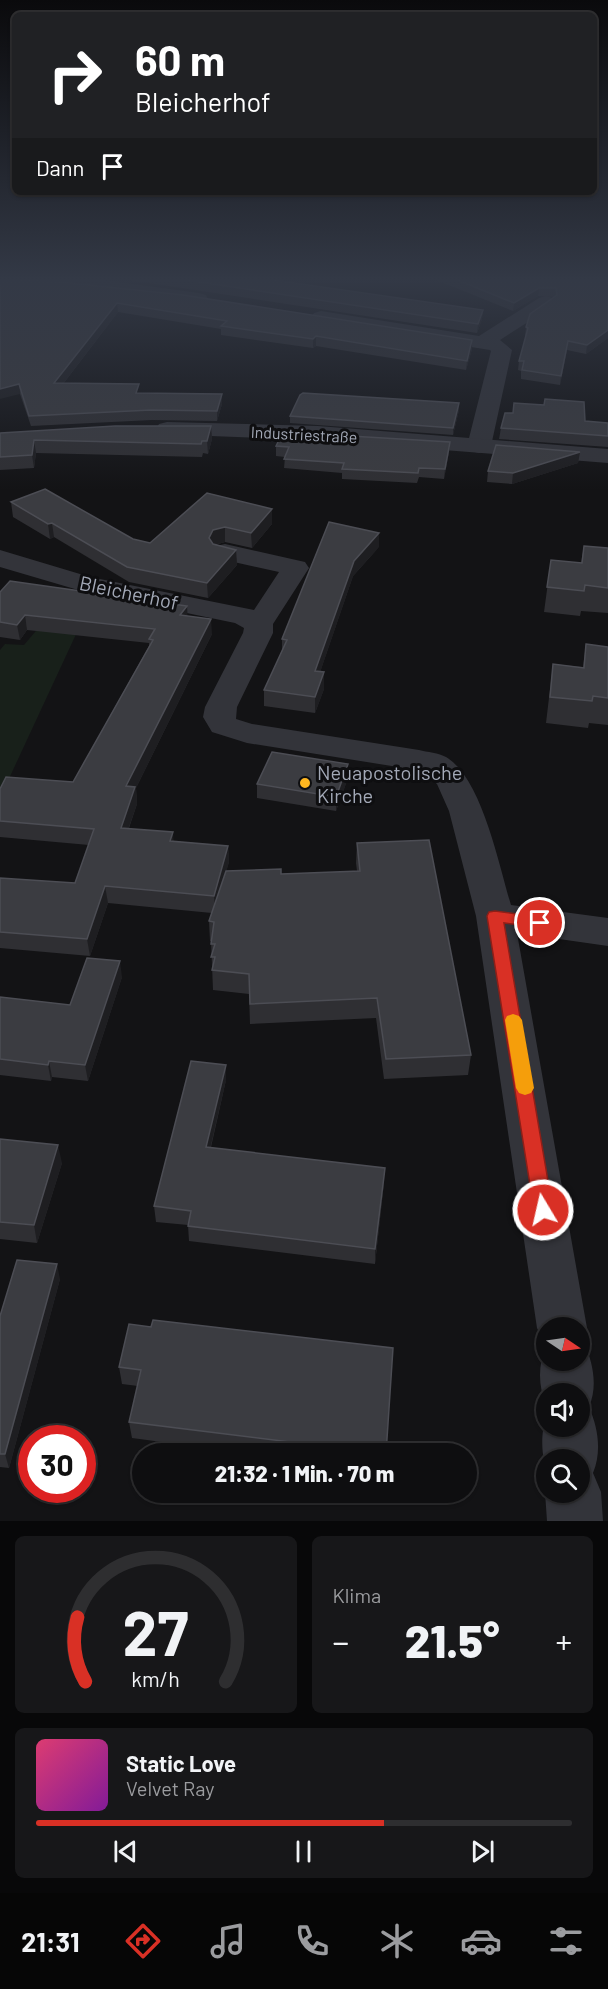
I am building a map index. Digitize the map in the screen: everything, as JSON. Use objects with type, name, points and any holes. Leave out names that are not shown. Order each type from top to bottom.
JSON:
[{"type":"street","points":[[479,446],[502,350],[500,348]]},
{"type":"street","name":"Industriestraße","points":[[144,429],[318,433],[608,456]]},
{"type":"street","points":[[225,552],[295,568],[259,624],[258,633],[220,707],[219,717],[223,725],[247,733],[419,760],[434,764],[452,779],[466,811],[495,916],[560,1317]]},
{"type":"street","name":"Bleicherhof","points":[[0,558],[85,584],[244,616],[259,624]]},
{"type":"street","points":[[495,916],[608,932]]},
{"type":"street","points":[[574,1503],[575,1521]]},
{"type":"shaded area","points":[[64,598],[91,602],[0,798],[0,650],[5,644],[24,645]]},
{"type":"building","points":[[0,348],[82,348],[54,383],[139,384],[136,393],[222,394],[217,411],[151,410],[29,416],[19,384],[0,389]]},
{"type":"building","points":[[388,348],[470,348],[467,361]]},
{"type":"building","points":[[523,348],[567,348],[561,376],[522,370],[524,361],[519,361]]},
{"type":"building","points":[[303,393],[459,403],[453,428],[290,416]]},
{"type":"building","points":[[545,399],[584,402],[585,421],[608,423],[608,436],[501,428],[505,413],[513,413],[514,403],[544,405]]},
{"type":"building","points":[[115,426],[211,426],[207,441],[202,441],[201,444],[34,440],[32,455],[0,457],[0,433]]},
{"type":"building","points":[[283,432],[450,442],[445,469],[419,468],[418,473],[342,469],[344,463],[284,459],[289,447],[276,446]]},
{"type":"building","points":[[496,445],[580,452],[513,473],[488,471]]},
{"type":"building","points":[[45,489],[133,539],[150,543],[207,493],[272,509],[251,533],[225,527],[213,530],[209,538],[213,544],[236,550],[207,583],[127,567],[11,502]]},
{"type":"building","points":[[329,522],[379,533],[354,561],[315,671],[324,672],[315,697],[264,690],[287,640],[282,639]]},
{"type":"building","points":[[584,546],[608,548],[608,588],[585,585],[584,591],[547,587],[551,560],[582,563]]},
{"type":"building","points":[[10,581],[187,606],[180,615],[211,619],[126,786],[135,787],[121,828],[173,832],[170,841],[228,846],[214,896],[105,886],[87,939],[0,932],[0,878],[75,883],[94,829],[0,821],[0,789],[6,777],[73,782],[153,640],[149,639],[155,629],[25,615],[17,625],[0,622],[0,592]]},
{"type":"building","points":[[586,644],[608,647],[608,698],[593,696],[592,701],[550,697],[553,664],[584,668]]},
{"type":"building","points":[[272,752],[348,764],[336,797],[257,784]]},
{"type":"building","points":[[429,840],[471,1055],[386,1059],[377,998],[250,1004],[249,974],[212,970],[215,957],[211,957],[215,944],[211,944],[214,922],[209,921],[226,871],[281,869],[281,874],[360,871],[357,843]]},
{"type":"building","points":[[87,958],[120,961],[85,1065],[49,1061],[48,1065],[0,1059],[0,997],[70,1005]]},
{"type":"building","points":[[191,1061],[226,1065],[206,1147],[385,1168],[375,1249],[188,1226],[191,1211],[154,1206]]},
{"type":"building","points":[[0,1139],[58,1145],[34,1225],[0,1222]]},
{"type":"building","points":[[17,1260],[57,1264],[5,1454],[0,1454],[0,1316]]},
{"type":"building","points":[[153,1320],[393,1348],[387,1443],[298,1443],[129,1422],[141,1370],[119,1367],[129,1324],[151,1327]]},
{"type":"slow traffic","points":[[513,1020],[525,1088]]},
{"type":"place","name":"Neuapostolische Kirche","points":[[305,783]]},
{"type":"route","points":[[540,923],[495,916],[543,1210]]}]
